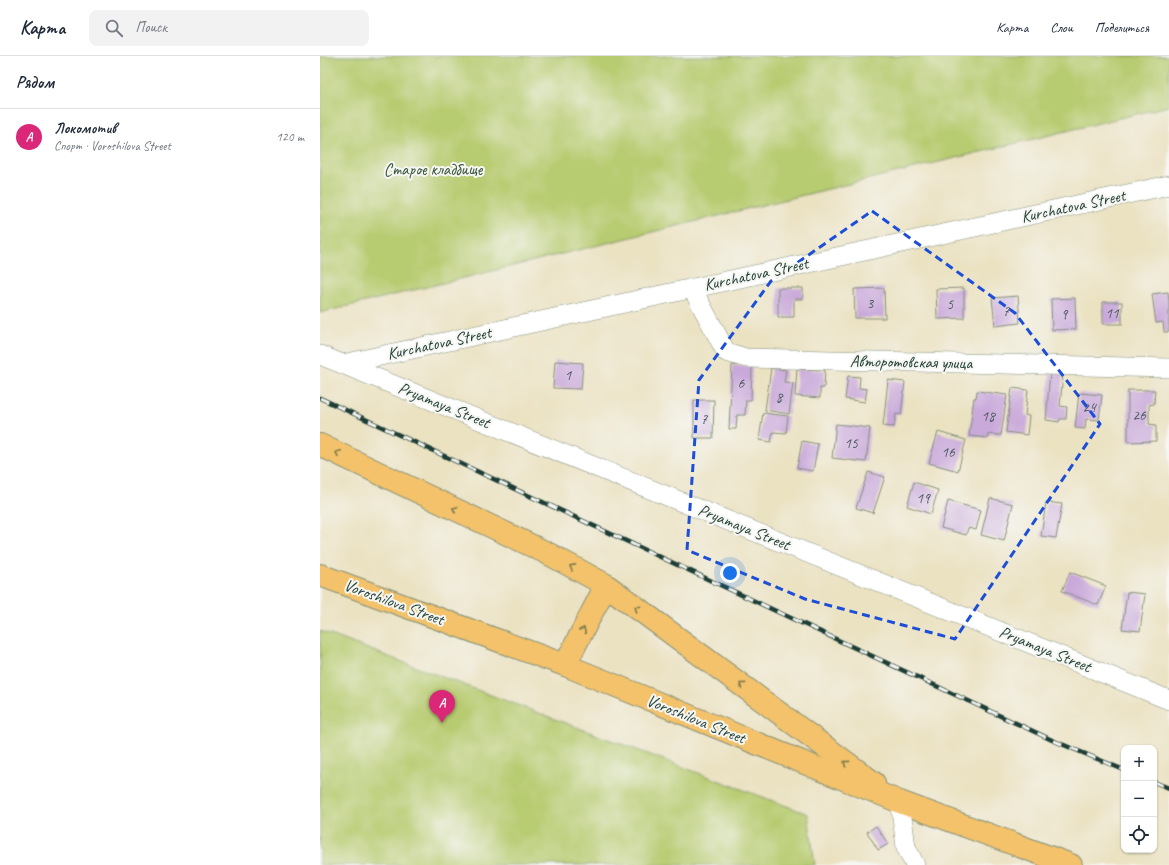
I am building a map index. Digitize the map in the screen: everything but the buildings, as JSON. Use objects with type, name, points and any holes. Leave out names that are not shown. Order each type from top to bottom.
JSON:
[{"type":"main road","points":[[320,445],[547,553],[606,585],[900,802]]},
{"type":"main road","name":"Voroshilova Street","points":[[320,575],[565,665],[900,802],[1071,865]]},
{"type":"main road","points":[[565,665],[606,585]]},
{"type":"street","name":"Kurchatova Street","points":[[343,364],[1169,185]]},
{"type":"street","name":"Авторотовская улица","points":[[692,288],[726,352],[746,358],[1169,368]]},
{"type":"street","name":"Pryamaya Street","points":[[320,355],[1169,700]]},
{"type":"street","points":[[900,802],[906,847],[915,865]]},
{"type":"highlighted area","points":[[872,211],[1015,313],[1100,424],[955,639],[805,599],[687,550],[699,380],[771,281]]},
{"type":"green space","name":"Старое кладбище","points":[[320,56],[1169,56],[1169,106],[320,313]]},
{"type":"green space","points":[[320,631],[808,814],[815,865],[320,865]]},
{"type":"railway","points":[[320,398],[1052,740],[1121,769]]},
{"type":"railway","points":[[1157,783],[1169,788]]},
{"type":"place","name":"Локомотив","points":[[442,723]]}]
